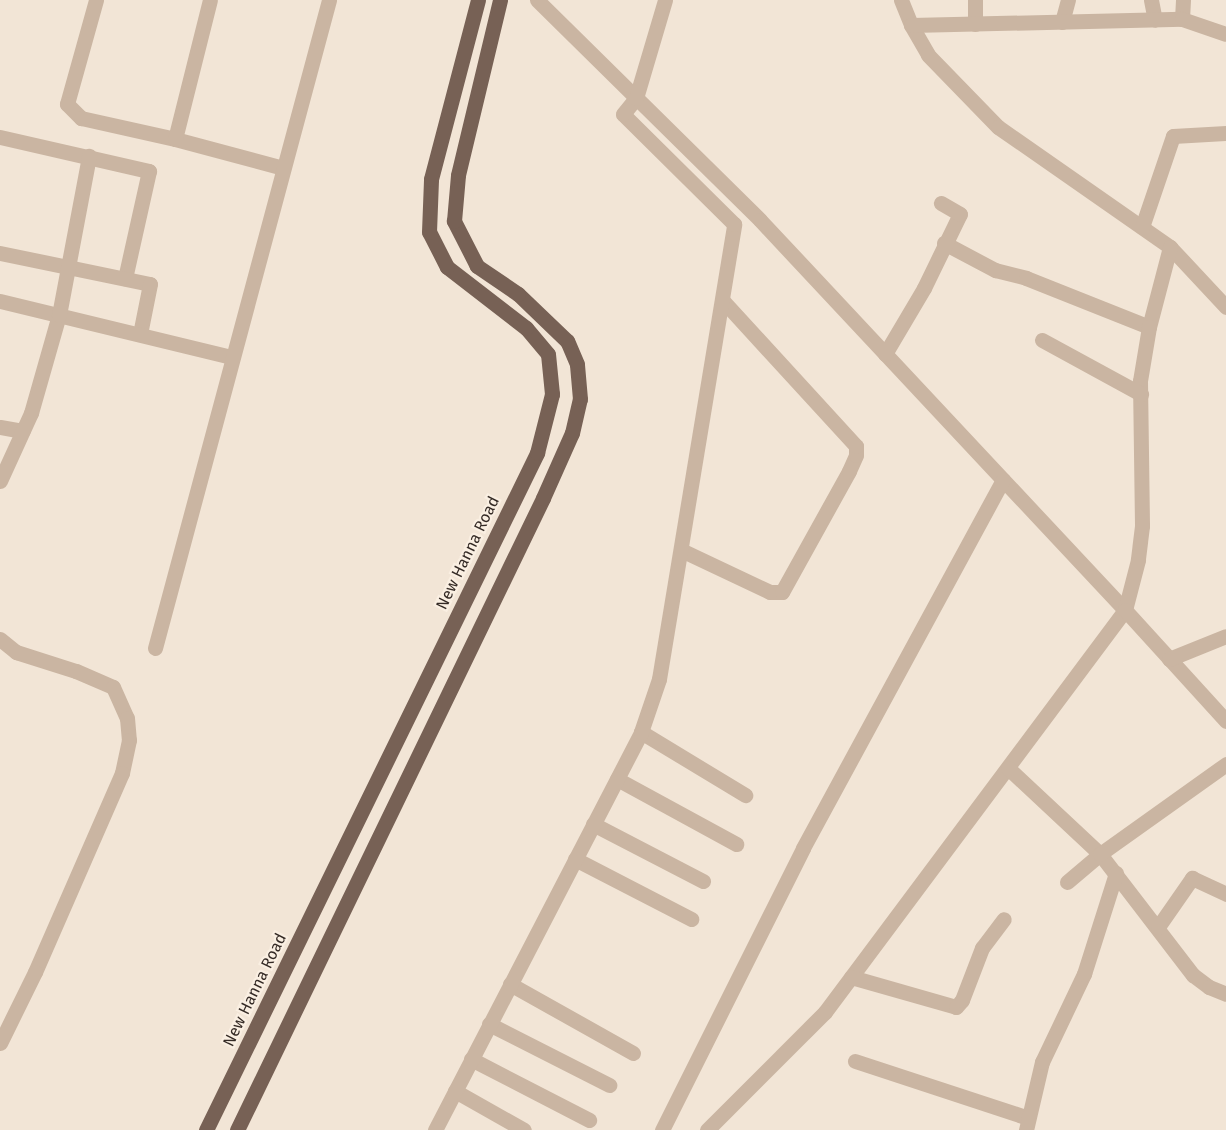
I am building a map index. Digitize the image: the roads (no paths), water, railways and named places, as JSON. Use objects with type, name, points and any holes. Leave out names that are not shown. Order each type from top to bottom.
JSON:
[{"type":"main road","name":"New Hanna Road","points":[[207,1130],[537,453],[552,394],[548,354],[526,328],[447,267],[429,232],[431,179],[478,0]]},
{"type":"main road","points":[[237,1130],[543,498],[572,433],[580,399],[577,364],[567,341],[518,294],[477,266],[454,221],[458,175],[500,0]]},
{"type":"street","points":[[96,0],[67,104],[81,118],[175,138],[283,168]]},
{"type":"street","points":[[175,138],[210,0]]},
{"type":"street","points":[[154,648],[329,0]]},
{"type":"street","points":[[537,0],[760,220],[1226,721]]},
{"type":"street","points":[[435,1130],[641,732],[660,679],[734,225],[623,114],[636,98],[666,0]]},
{"type":"street","points":[[901,0],[911,25],[928,55],[998,127],[1170,247],[1226,307]]},
{"type":"street","points":[[975,0],[975,24]]},
{"type":"street","points":[[1062,22],[1068,0]]},
{"type":"street","points":[[1151,0],[1155,20]]},
{"type":"street","points":[[1182,19],[1183,0]]},
{"type":"street","points":[[911,25],[1182,19],[1226,34]]},
{"type":"street","points":[[1142,227],[1173,136],[1226,133]]},
{"type":"street","points":[[0,137],[149,171],[125,278]]},
{"type":"street","points":[[0,481],[31,413],[58,315],[89,156]]},
{"type":"street","points":[[885,354],[924,288],[960,214],[941,203]]},
{"type":"street","points":[[944,243],[995,270],[1026,278],[1149,327]]},
{"type":"street","points":[[707,1130],[825,1012],[1125,610],[1138,560],[1142,526],[1141,394],[1149,327],[1170,247]]},
{"type":"street","points":[[0,253],[150,284],[140,334]]},
{"type":"street","points":[[681,550],[770,592],[782,592],[856,455],[856,446],[722,300]]},
{"type":"street","points":[[0,301],[232,357]]},
{"type":"street","points":[[1042,340],[1141,394]]},
{"type":"street","points":[[0,427],[23,431]]},
{"type":"street","points":[[662,1130],[803,848],[1003,480]]},
{"type":"street","points":[[1169,659],[1226,636]]},
{"type":"street","points":[[0,1043],[35,972],[122,773],[129,740],[127,718],[114,687],[76,670],[16,652],[1,641]]},
{"type":"street","points":[[641,732],[745,795]]},
{"type":"street","points":[[1067,882],[1100,854],[1226,764]]},
{"type":"street","points":[[1008,768],[1100,854],[1193,975],[1209,987],[1226,994]]},
{"type":"street","points":[[617,779],[736,844]]},
{"type":"street","points":[[593,824],[702,881]]},
{"type":"street","points":[[575,859],[691,919]]},
{"type":"street","points":[[855,1061],[1027,1124],[1042,1062],[1084,974],[1116,873]]},
{"type":"street","points":[[1158,927],[1192,878],[1226,894]]},
{"type":"street","points":[[851,977],[956,1007],[962,1000],[982,948],[1004,919]]},
{"type":"street","points":[[510,984],[633,1053]]},
{"type":"street","points":[[489,1024],[609,1085]]},
{"type":"street","points":[[471,1059],[589,1120]]},
{"type":"street","points":[[455,1090],[525,1130]]}]
